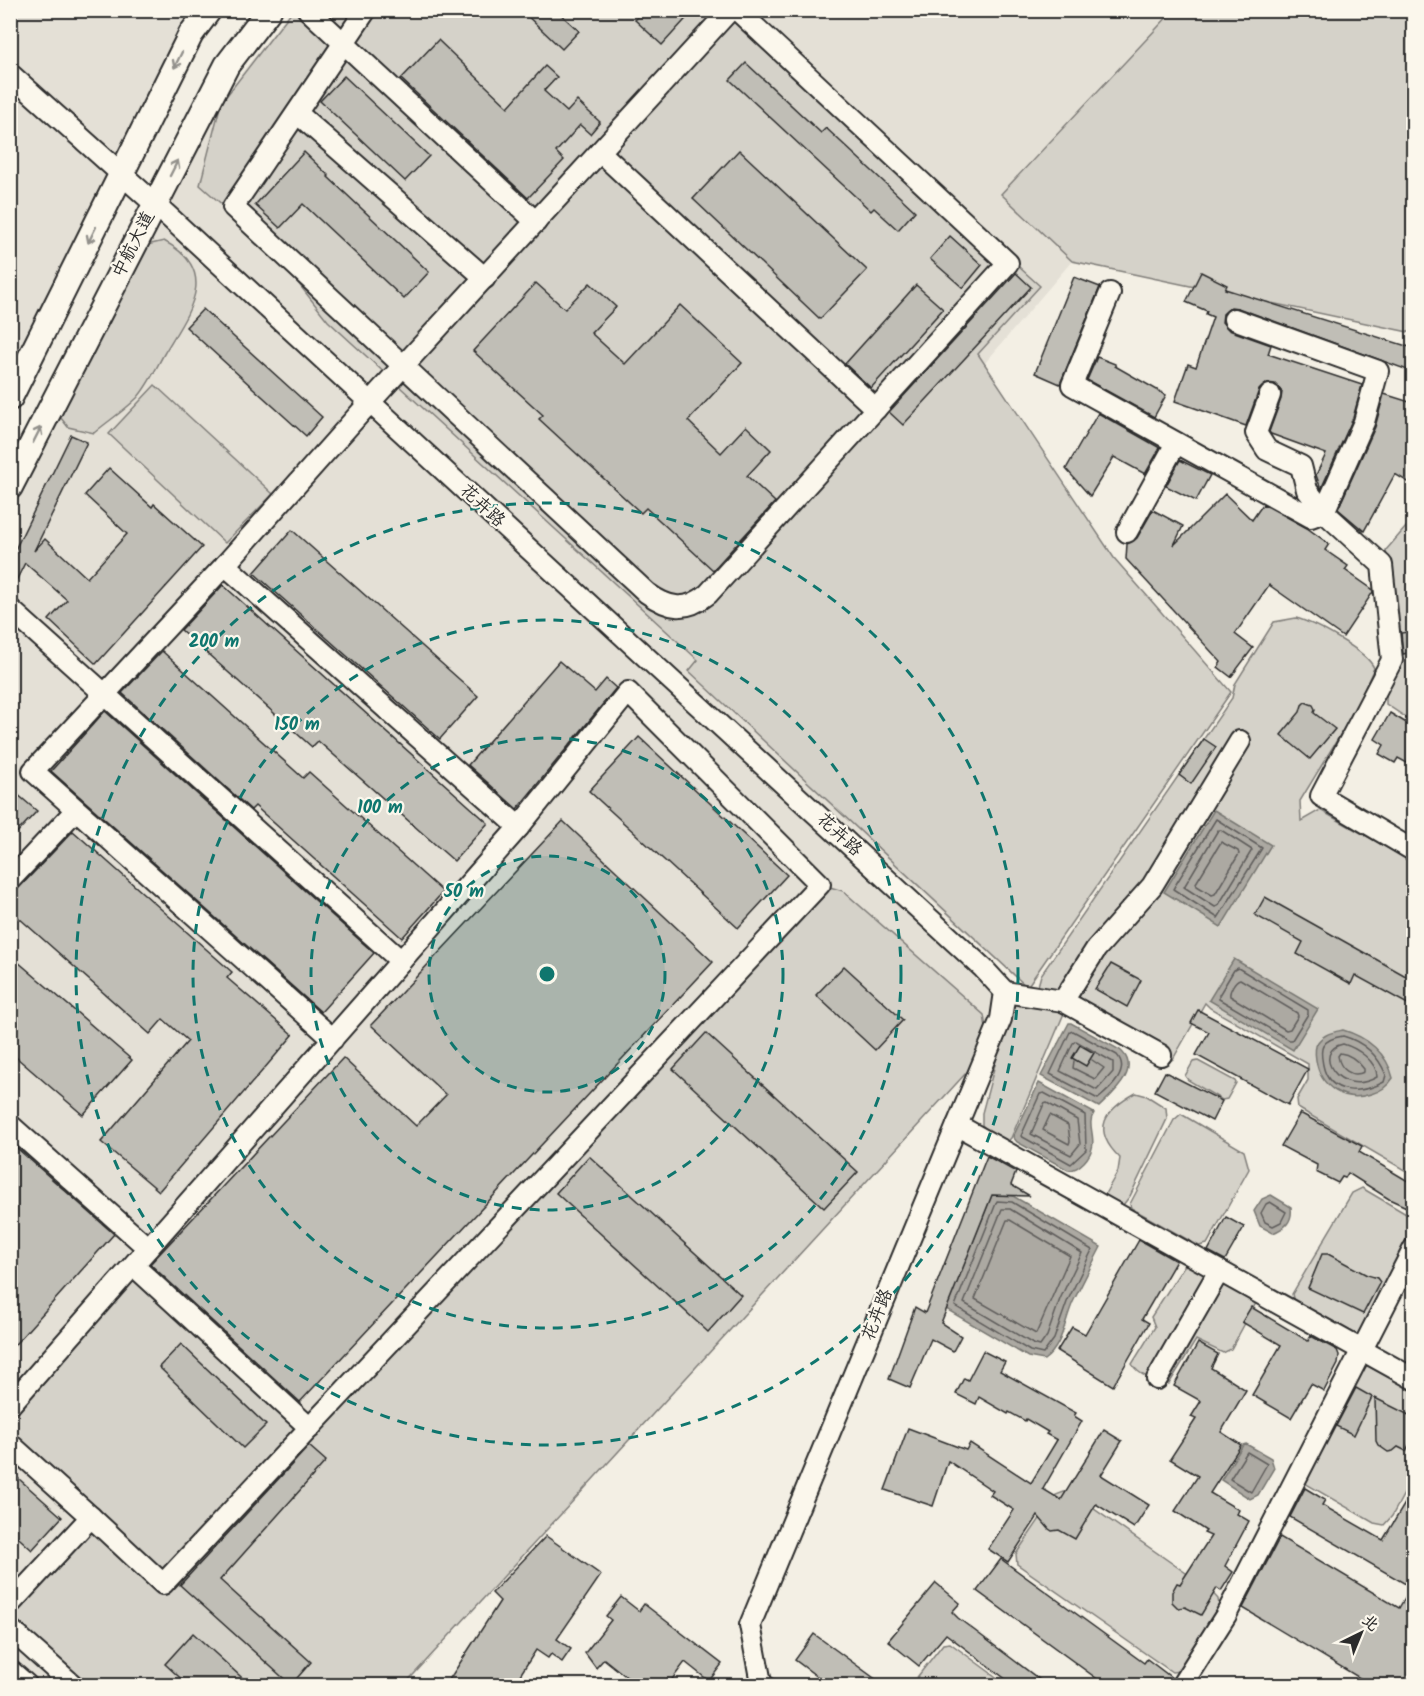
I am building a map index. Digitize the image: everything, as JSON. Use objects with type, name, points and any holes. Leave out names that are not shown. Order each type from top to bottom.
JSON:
[{"type":"main road","points":[[10,398],[191,34],[209,10]]},
{"type":"main road","name":"中航大道","points":[[10,487],[227,65],[269,10]]},
{"type":"main road","points":[[10,1673],[25,1686]]},
{"type":"street","points":[[308,10],[536,222]]},
{"type":"street","points":[[366,10],[233,207],[647,593],[661,603],[674,606],[697,603],[708,594],[1008,263],[737,10]]},
{"type":"street","points":[[333,1039],[75,811],[33,771],[225,565],[370,402],[730,10]]},
{"type":"street","name":"花卉路","points":[[10,74],[370,402],[983,968],[1005,992],[1001,1019],[750,1625],[761,1683],[765,1686]]},
{"type":"street","points":[[297,113],[485,278]]},
{"type":"street","points":[[600,152],[876,409]]},
{"type":"street","points":[[1110,293],[1072,385],[1311,517],[1324,512],[1364,422],[1378,370],[1234,319]]},
{"type":"street","points":[[1270,395],[1256,433],[1267,450],[1300,466],[1307,490],[1324,512],[1382,565],[1392,660],[1321,796],[1413,851]]},
{"type":"street","points":[[1127,532],[1176,442]]},
{"type":"street","points":[[225,565],[519,827]]},
{"type":"street","points":[[10,609],[401,961]]},
{"type":"street","points":[[10,1405],[519,827],[628,692],[820,884],[163,1584],[10,1444]]},
{"type":"street","points":[[1063,1001],[1096,949],[1152,886],[1240,741]]},
{"type":"street","points":[[10,880],[75,811]]},
{"type":"street","points":[[1005,992],[1063,1001],[1161,1055]]},
{"type":"street","points":[[10,1125],[148,1248]]},
{"type":"street","points":[[957,1125],[1413,1379]]},
{"type":"street","points":[[1181,1686],[1226,1615],[1413,1248]]},
{"type":"street","points":[[134,1266],[310,1428]]},
{"type":"street","points":[[1158,1379],[1219,1271]]},
{"type":"street","points":[[10,1604],[91,1517]]},
{"type":"street","points":[[10,1629],[74,1686]]},
{"type":"shaded area","points":[[11,11],[209,11],[11,398]]},
{"type":"shaded area","points":[[290,11],[1173,11],[1001,194],[1072,261],[985,363],[1114,558],[1231,692],[1027,987],[207,251],[1005,992],[989,1048],[404,1685],[25,1686],[11,1673],[11,487],[155,204],[239,76]]},
{"type":"shaded area","points":[[292,11],[735,11],[1040,286],[978,354],[1114,558],[1231,692],[1027,987],[689,671],[698,660],[328,321],[283,264],[200,185],[221,103]]},
{"type":"shaded area","points":[[1173,11],[1413,11],[1413,333],[1072,261],[1001,194]]},
{"type":"shaded area","points":[[164,241],[182,253],[192,266],[196,280],[195,294],[190,308],[148,382],[132,403],[94,433],[68,427],[57,413],[147,245]]},
{"type":"shaded area","points":[[155,385],[273,494],[225,543],[109,434]]},
{"type":"shaded area","points":[[1413,519],[1413,722],[1386,704],[1386,693],[1401,665],[1386,550]]},
{"type":"shaded area","points":[[1296,618],[1351,646],[1374,668],[1354,712],[1300,801],[1301,821],[1320,810],[1413,862],[1413,1175],[1298,1108],[1297,1099],[1308,1080],[1308,1064],[1205,1003],[1173,1059],[1163,1066],[1065,1011],[1011,1138],[1007,1142],[996,1139],[982,1125],[982,1113],[1012,1001],[1040,997],[1038,986],[1041,975],[1232,698],[1235,684],[1274,622]]},
{"type":"shaded area","points":[[820,884],[843,891],[984,1015],[989,1048],[404,1685],[74,1685],[11,1629],[11,1604],[91,1517],[11,1444],[11,1405],[134,1266],[310,1428]]},
{"type":"shaded area","points":[[1198,1061],[1235,1081],[1227,1099],[1222,1100],[1188,1080],[1185,1076],[1193,1062]]},
{"type":"shaded area","points":[[1136,1093],[1147,1096],[1166,1108],[1167,1119],[1130,1196],[1123,1205],[1114,1203],[1105,1194],[1118,1171],[1120,1158],[1105,1138],[1104,1129],[1109,1113]]},
{"type":"shaded area","points":[[1181,1114],[1244,1151],[1249,1169],[1207,1244],[1199,1246],[1131,1208],[1130,1204],[1174,1120]]},
{"type":"shaded area","points":[[1362,1188],[1413,1218],[1413,1239],[1360,1336],[1349,1339],[1295,1307],[1292,1294],[1352,1193]]},
{"type":"shaded area","points":[[1193,1263],[1256,1303],[1231,1349],[1223,1353],[1196,1340],[1169,1384],[1160,1383],[1143,1375],[1132,1364],[1155,1327],[1151,1317],[1184,1266]]},
{"type":"shaded area","points":[[1368,1366],[1413,1390],[1413,1477],[1392,1516],[1384,1525],[1374,1523],[1301,1479],[1358,1368]]},
{"type":"shaded area","points":[[1064,1492],[1071,1493],[1209,1589],[1218,1599],[1219,1605],[1180,1671],[1172,1672],[1017,1564],[1016,1554],[1056,1495]]},
{"type":"shaded area","points":[[950,1643],[1007,1685],[911,1685],[943,1644]]},
{"type":"water","points":[[1214,810],[1271,845],[1221,927],[1164,892]]},
{"type":"water","points":[[1234,959],[1318,1009],[1293,1050],[1209,1000]]},
{"type":"water","points":[[1069,1023],[1120,1050],[1126,1057],[1127,1073],[1123,1081],[1099,1107],[1041,1076]]},
{"type":"water","points":[[1343,1030],[1375,1047],[1386,1061],[1393,1078],[1378,1092],[1361,1096],[1343,1094],[1335,1091],[1322,1078],[1316,1060],[1317,1044],[1327,1035]]},
{"type":"water","points":[[1039,1083],[1094,1113],[1091,1118],[1092,1148],[1084,1162],[1075,1169],[1068,1170],[1017,1142],[1013,1137]]},
{"type":"water","points":[[992,1195],[1013,1196],[1101,1247],[1073,1302],[1059,1341],[1044,1360],[1028,1357],[946,1309]]},
{"type":"water","points":[[1271,1195],[1291,1207],[1291,1217],[1287,1224],[1273,1233],[1260,1226],[1254,1211],[1262,1199]]},
{"type":"water","points":[[1246,1444],[1271,1458],[1274,1468],[1258,1495],[1250,1499],[1221,1480],[1243,1445]]},
{"type":"building","points":[[521,10],[556,10],[579,31],[562,49]]},
{"type":"building","points":[[644,10],[694,10],[662,45],[635,20]]},
{"type":"building","points":[[438,40],[508,107],[545,66],[557,77],[544,91],[567,112],[577,101],[600,122],[590,134],[580,125],[556,152],[564,160],[528,198],[401,79]]},
{"type":"building","points":[[746,63],[821,133],[826,128],[915,211],[898,230],[874,208],[871,211],[730,80]]},
{"type":"building","points":[[344,76],[429,156],[405,181],[320,101]]},
{"type":"building","points":[[739,150],[867,270],[820,319],[693,199]]},
{"type":"building","points":[[304,152],[429,272],[404,299],[303,204],[280,228],[255,205]]},
{"type":"building","points":[[950,236],[982,265],[963,288],[930,259]]},
{"type":"building","points":[[1201,272],[1227,285],[1225,289],[1413,348],[1413,372],[1238,308],[1231,307],[1223,314],[1222,322],[1229,330],[1271,345],[1268,354],[1362,385],[1353,418],[1321,489],[1316,475],[1326,454],[1269,432],[1282,392],[1275,384],[1267,383],[1259,390],[1246,426],[1175,401],[1188,364],[1196,367],[1213,317],[1206,314],[1207,311],[1186,302]]},
{"type":"building","points":[[1016,273],[1031,287],[903,425],[889,412]]},
{"type":"building","points":[[1074,277],[1100,287],[1060,384],[1035,373]]},
{"type":"building","points":[[536,283],[565,309],[590,283],[616,307],[591,333],[625,364],[680,305],[742,363],[688,421],[721,453],[746,426],[771,450],[747,476],[775,502],[713,570],[646,508],[641,513],[539,419],[543,415],[473,351]]},
{"type":"building","points":[[916,285],[943,309],[871,388],[845,364]]},
{"type":"building","points":[[203,309],[322,417],[306,436],[186,327]]},
{"type":"building","points":[[1097,357],[1115,364],[1166,395],[1154,417],[1087,380]]},
{"type":"building","points":[[1384,394],[1413,403],[1413,485],[1395,474],[1364,531],[1338,509],[1375,427]]},
{"type":"building","points":[[1098,413],[1160,448],[1145,474],[1114,457],[1090,496],[1066,469]]},
{"type":"building","points":[[71,435],[87,442],[34,551],[45,539],[87,578],[127,534],[85,495],[109,468],[152,507],[154,504],[202,547],[96,664],[49,620],[67,600],[25,563],[10,593],[10,560]]},
{"type":"building","points":[[1180,460],[1210,475],[1196,501],[1166,486]]},
{"type":"building","points":[[1225,494],[1252,520],[1263,504],[1307,528],[1329,544],[1325,550],[1348,566],[1345,570],[1372,589],[1373,592],[1343,637],[1269,585],[1235,634],[1253,648],[1231,677],[1218,667],[1221,662],[1126,559],[1127,544],[1137,538],[1153,510],[1183,526],[1174,545]]},
{"type":"building","points":[[292,530],[478,696],[440,739],[254,573]]},
{"type":"building","points":[[223,585],[488,823],[454,861],[318,741],[312,747],[181,630]]},
{"type":"building","points":[[1413,631],[1413,652],[1403,654],[1401,633]]},
{"type":"building","points":[[162,651],[303,778],[309,772],[443,892],[402,938],[255,806],[251,810],[122,693]]},
{"type":"building","points":[[559,661],[595,692],[606,679],[616,688],[517,809],[468,765]]},
{"type":"building","points":[[1305,702],[1313,705],[1314,713],[1335,729],[1310,759],[1281,735],[1300,712]]},
{"type":"building","points":[[105,711],[374,953],[321,1012],[51,771]]},
{"type":"building","points":[[1390,713],[1413,727],[1413,752],[1407,763],[1398,758],[1395,763],[1379,754],[1384,745],[1375,739]]},
{"type":"building","points":[[639,737],[787,875],[738,928],[589,791]]},
{"type":"building","points":[[1204,739],[1216,747],[1191,784],[1179,775]]},
{"type":"building","points":[[10,788],[37,811],[10,840]]},
{"type":"building","points":[[563,821],[713,962],[300,1402],[150,1264],[343,1058],[416,1126],[446,1095],[371,1025]]},
{"type":"building","points":[[73,831],[232,972],[227,978],[293,1035],[159,1191],[101,1142],[188,1041],[163,1019],[150,1034],[10,910],[10,894],[19,888]]},
{"type":"building","points":[[1265,897],[1413,980],[1413,1007],[1355,975],[1351,984],[1297,954],[1303,942],[1255,915]]},
{"type":"building","points":[[10,955],[132,1060],[83,1115],[10,1052]]},
{"type":"building","points":[[1111,964],[1141,980],[1127,1007],[1095,989]]},
{"type":"building","points":[[844,966],[903,1020],[875,1050],[816,995]]},
{"type":"building","points":[[1198,1010],[1308,1069],[1288,1105],[1196,1055],[1209,1032],[1191,1023]]},
{"type":"building","points":[[706,1033],[858,1172],[824,1208],[673,1069]]},
{"type":"building","points":[[1080,1045],[1094,1053],[1086,1066],[1072,1058]]},
{"type":"building","points":[[1165,1072],[1222,1101],[1212,1121],[1155,1091]]},
{"type":"building","points":[[1300,1113],[1362,1146],[1359,1152],[1413,1184],[1413,1210],[1389,1199],[1348,1173],[1338,1183],[1316,1172],[1317,1165],[1281,1146]]},
{"type":"building","points":[[10,1142],[114,1234],[10,1350]]},
{"type":"building","points":[[589,1156],[741,1295],[708,1332],[556,1193]]},
{"type":"building","points":[[987,1156],[1016,1172],[1011,1185],[1030,1196],[992,1195],[941,1323],[961,1336],[953,1351],[931,1339],[910,1388],[889,1379],[915,1307],[925,1313]]},
{"type":"building","points":[[1226,1217],[1244,1227],[1225,1260],[1208,1251]]},
{"type":"building","points":[[1139,1240],[1176,1261],[1142,1319],[1149,1323],[1113,1386],[1057,1351],[1072,1327],[1085,1334]]},
{"type":"building","points":[[1322,1254],[1328,1254],[1377,1278],[1380,1282],[1363,1314],[1308,1288]]},
{"type":"building","points":[[1251,1307],[1308,1341],[1311,1336],[1337,1350],[1339,1355],[1338,1364],[1324,1391],[1311,1384],[1291,1418],[1252,1395],[1281,1345],[1242,1322]]},
{"type":"building","points":[[1198,1343],[1218,1354],[1211,1368],[1246,1390],[1221,1432],[1241,1445],[1210,1493],[1239,1510],[1237,1514],[1249,1521],[1225,1566],[1233,1572],[1221,1591],[1217,1588],[1201,1615],[1185,1607],[1178,1608],[1172,1602],[1172,1592],[1177,1583],[1180,1584],[1211,1536],[1175,1511],[1198,1476],[1170,1459],[1196,1419],[1191,1417],[1201,1401],[1174,1386]]},
{"type":"building","points":[[181,1344],[266,1425],[243,1448],[159,1367]]},
{"type":"building","points":[[983,1351],[1005,1362],[1000,1371],[1076,1413],[1074,1416],[1082,1421],[1043,1489],[1061,1500],[1104,1430],[1122,1441],[1101,1475],[1149,1505],[1134,1528],[1096,1504],[1075,1539],[1059,1530],[1052,1531],[1038,1516],[1008,1562],[988,1549],[1014,1510],[990,1495],[993,1491],[948,1461],[933,1506],[885,1490],[908,1428],[966,1450],[970,1443],[1031,1483],[1057,1440],[1026,1419],[1025,1421],[1009,1412],[1008,1414],[979,1397],[976,1404],[956,1394],[964,1378],[968,1380]]},
{"type":"building","points":[[1356,1388],[1372,1397],[1354,1435],[1336,1426]]},
{"type":"building","points":[[1375,1398],[1413,1417],[1411,1420],[1413,1421],[1413,1437],[1406,1451],[1398,1447],[1388,1452],[1378,1445]]},
{"type":"building","points":[[309,1446],[326,1461],[220,1580],[311,1662],[291,1685],[180,1585]]},
{"type":"building","points":[[10,1471],[62,1517],[32,1550],[10,1530]]},
{"type":"building","points":[[1305,1488],[1325,1500],[1322,1505],[1383,1540],[1413,1490],[1413,1666],[1402,1686],[1373,1686],[1243,1608],[1280,1537],[1399,1608],[1411,1587],[1290,1517]]},
{"type":"building","points":[[546,1536],[601,1575],[557,1639],[571,1649],[562,1662],[551,1654],[548,1658],[536,1650],[513,1686],[445,1686],[500,1601],[492,1593]]},
{"type":"building","points":[[1001,1559],[1144,1663],[1147,1659],[1172,1678],[1169,1686],[1107,1686],[977,1591]]},
{"type":"building","points":[[936,1583],[960,1603],[952,1612],[958,1618],[1048,1686],[1015,1686],[946,1634],[919,1666],[888,1641]]},
{"type":"building","points":[[621,1597],[639,1611],[644,1604],[722,1664],[709,1681],[685,1662],[667,1686],[638,1686],[604,1659],[596,1668],[585,1653],[611,1620],[606,1616]]},
{"type":"building","points":[[193,1633],[251,1686],[189,1686],[165,1664]]},
{"type":"building","points":[[814,1634],[885,1686],[830,1686],[795,1660]]}]
